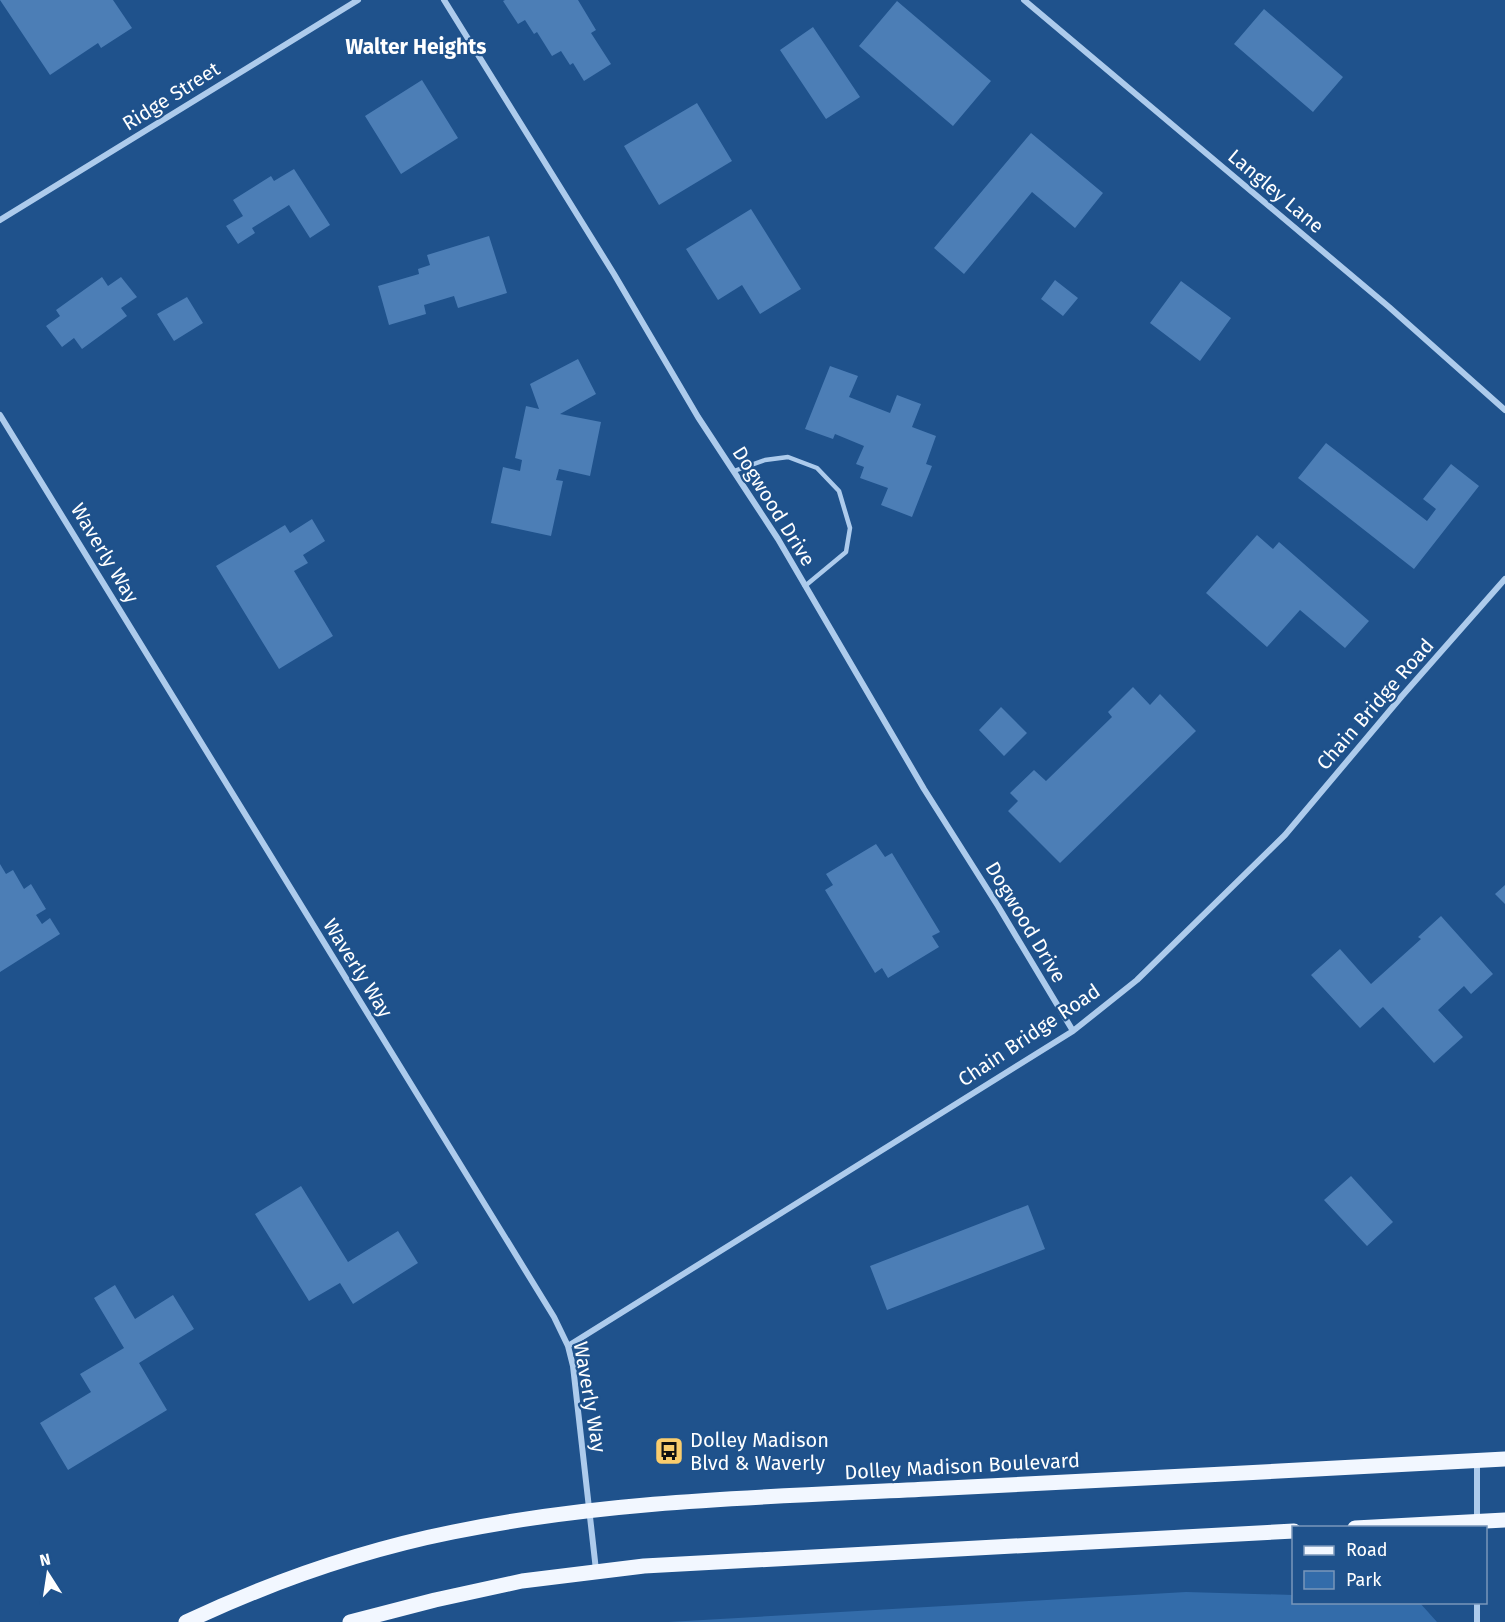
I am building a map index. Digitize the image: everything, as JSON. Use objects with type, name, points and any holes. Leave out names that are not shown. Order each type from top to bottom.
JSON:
[{"type":"main road","name":"Dolley Madison Boulevard","points":[[186,1622],[300,1576],[398,1545],[500,1523],[591,1511],[704,1501],[1505,1459]]},
{"type":"main road","points":[[1396,1526],[1477,1524],[1505,1520]]},
{"type":"main road","points":[[350,1622],[479,1590],[596,1570],[693,1562],[1292,1531]]},
{"type":"street","name":"Ridge Street","points":[[0,220],[358,0]]},
{"type":"street","name":"Dogwood Drive","points":[[444,0],[614,274],[698,417],[805,586],[924,789],[1073,1031]]},
{"type":"street","name":"Langley Lane","points":[[1024,0],[1389,307],[1505,410]]},
{"type":"street","name":"Waverly Way","points":[[0,415],[544,1300],[568,1346],[577,1390],[596,1570]]},
{"type":"street","name":"Chain Bridge Road","points":[[568,1346],[1073,1031],[1137,981],[1285,835],[1402,696],[1505,579]]},
{"type":"street","points":[[1477,1461],[1477,1524]]},
{"type":"street","points":[[1477,1604],[1477,1622]]},
{"type":"lane","points":[[734,471],[765,460],[788,456],[817,468],[839,491],[850,528],[846,552],[805,586]]},
{"type":"green space","points":[[1186,1592],[1292,1595],[1292,1604],[1421,1604],[1437,1622],[668,1622]]},
{"type":"building","points":[[0,0],[113,0],[132,28],[101,48],[98,43],[50,75]]},
{"type":"building","points":[[578,0],[596,30],[591,33],[611,64],[584,81],[573,63],[570,65],[561,51],[552,56],[537,32],[534,34],[525,20],[518,24],[503,1]]},
{"type":"building","points":[[897,1],[991,81],[953,126],[859,46]]},
{"type":"building","points":[[1264,9],[1343,77],[1313,112],[1234,44]]},
{"type":"building","points":[[813,27],[860,97],[826,119],[780,50]]},
{"type":"building","points":[[422,80],[458,138],[401,174],[365,116]]},
{"type":"building","points":[[697,103],[732,161],[659,205],[624,146]]},
{"type":"building","points":[[1031,133],[1103,193],[1075,228],[1032,192],[964,274],[934,248]]},
{"type":"building","points":[[294,169],[330,225],[310,238],[289,205],[252,228],[255,233],[238,244],[226,226],[243,216],[233,200],[271,176],[274,181]]},
{"type":"building","points":[[751,209],[801,289],[760,314],[742,285],[718,300],[686,249]]},
{"type":"building","points":[[489,236],[507,293],[458,308],[454,296],[424,305],[426,314],[389,325],[378,286],[419,274],[418,269],[430,265],[427,255]]},
{"type":"building","points":[[102,277],[108,286],[121,277],[137,297],[121,308],[127,316],[82,349],[74,338],[62,347],[46,326],[60,316],[56,310]]},
{"type":"building","points":[[1055,280],[1078,298],[1063,316],[1041,299]]},
{"type":"building","points":[[1181,281],[1231,318],[1200,361],[1150,323]]},
{"type":"building","points":[[187,297],[203,323],[174,341],[157,314]]},
{"type":"building","points":[[578,359],[596,394],[560,414],[601,422],[590,476],[559,469],[556,480],[563,481],[551,536],[491,523],[503,467],[520,471],[522,460],[515,458],[526,406],[539,409],[530,384]]},
{"type":"building","points":[[830,366],[858,376],[849,397],[890,413],[897,395],[921,404],[912,427],[936,436],[926,464],[932,466],[912,517],[881,505],[888,488],[860,478],[864,467],[856,464],[864,446],[835,434],[833,439],[805,429]]},
{"type":"building","points":[[1326,443],[1427,521],[1436,509],[1423,499],[1451,464],[1479,486],[1414,569],[1298,478]]},
{"type":"building","points":[[312,519],[325,541],[303,555],[308,563],[294,571],[333,636],[279,669],[216,566],[285,525],[290,533]]},
{"type":"building","points":[[1257,535],[1273,549],[1279,542],[1369,621],[1345,648],[1300,610],[1267,647],[1206,593]]},
{"type":"building","points":[[1133,687],[1150,705],[1160,694],[1196,731],[1060,863],[1008,811],[1018,801],[1010,793],[1034,770],[1046,781],[1112,717],[1108,712]]},
{"type":"building","points":[[1001,707],[1027,733],[1004,756],[979,730]]},
{"type":"building","points":[[876,844],[885,857],[892,853],[940,932],[932,936],[939,947],[888,978],[882,968],[875,973],[825,890],[833,885],[826,874]]},
{"type":"building","points":[[0,864],[6,874],[13,870],[24,889],[31,884],[46,909],[36,915],[42,924],[50,918],[60,934],[0,972]]},
{"type":"building","points":[[1505,885],[1505,904],[1495,894]]},
{"type":"building","points":[[1441,916],[1493,974],[1471,994],[1464,986],[1438,1010],[1463,1037],[1434,1063],[1383,1007],[1360,1028],[1311,975],[1340,949],[1371,984],[1421,939],[1418,937]]},
{"type":"building","points":[[1351,1176],[1393,1222],[1367,1246],[1324,1200]]},
{"type":"building","points":[[301,1186],[348,1262],[398,1231],[418,1263],[353,1304],[340,1283],[309,1301],[255,1214]]},
{"type":"building","points":[[1028,1205],[1045,1249],[887,1310],[870,1266]]},
{"type":"building","points":[[115,1285],[135,1319],[173,1295],[194,1329],[139,1363],[167,1410],[68,1470],[40,1423],[91,1392],[80,1374],[124,1348],[94,1298]]},
{"type":"place","name":"Dolley Madison Blvd & Waverly","points":[[669,1451]]},
{"type":"district","name":"Walter Heights","points":[[416,47]]}]
